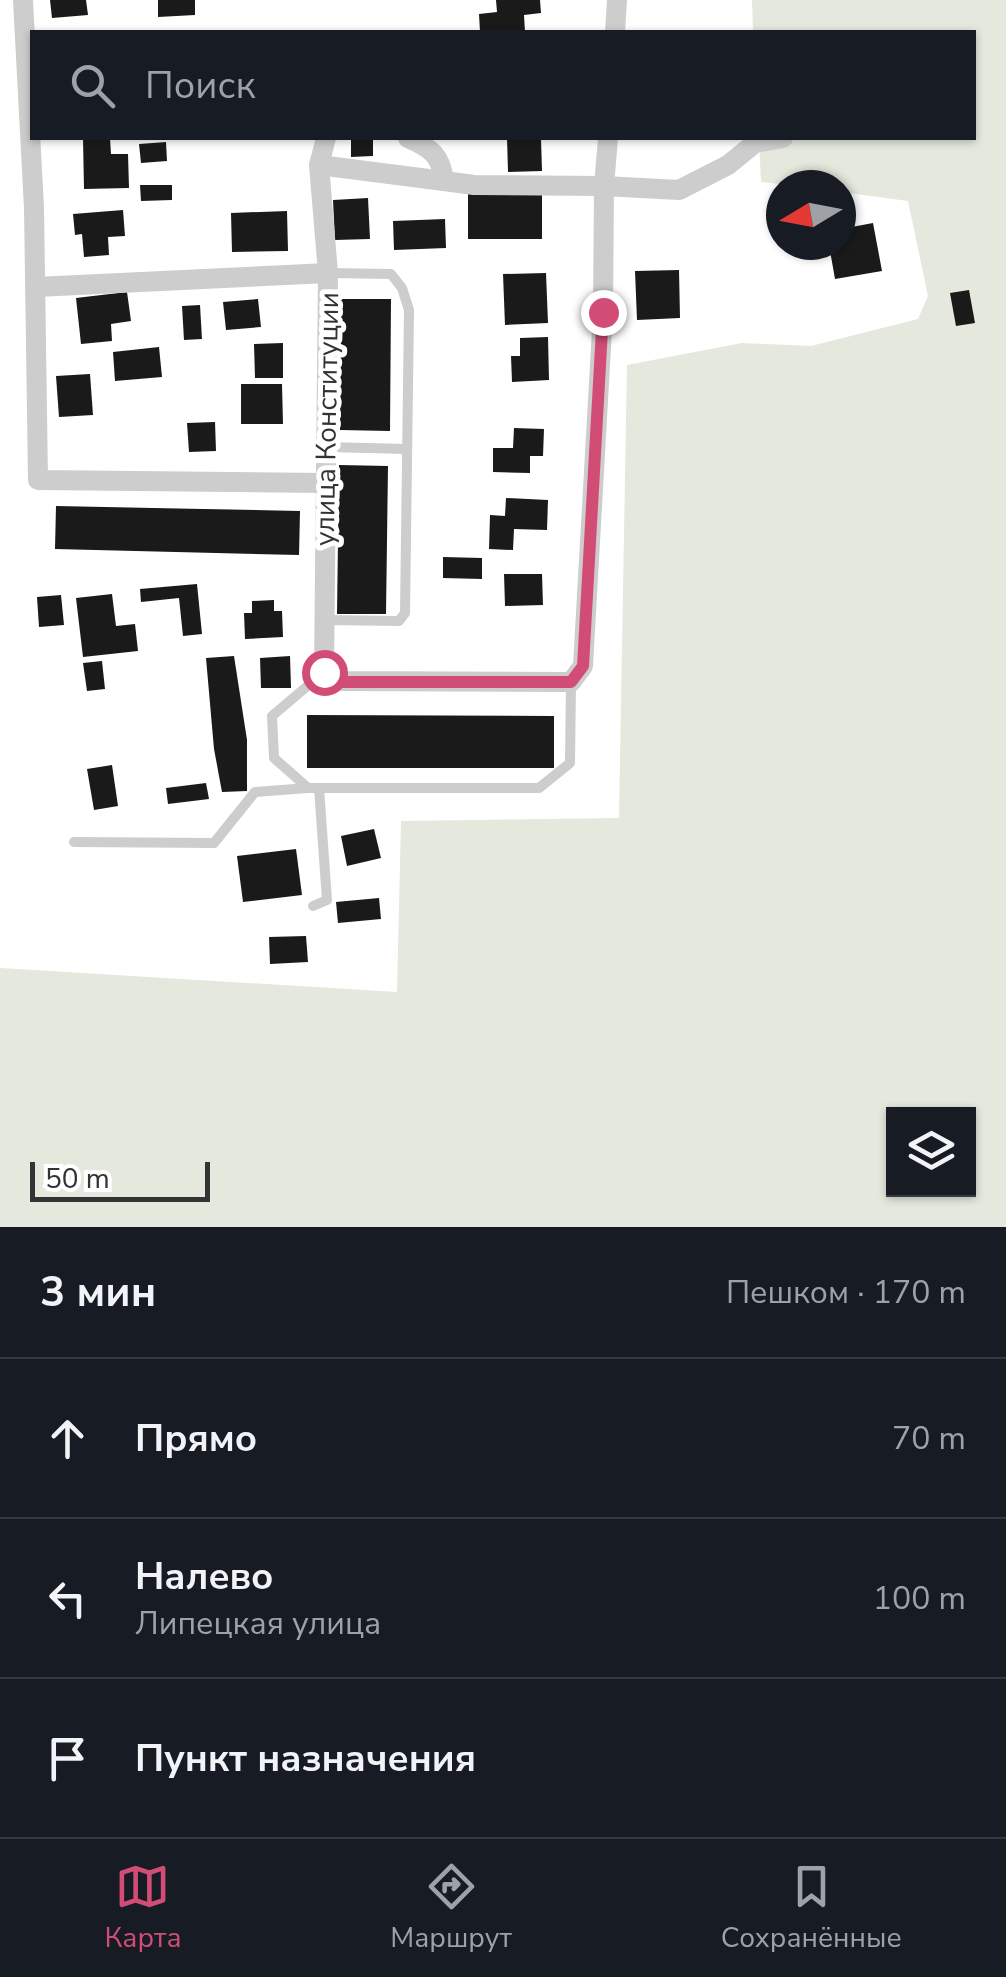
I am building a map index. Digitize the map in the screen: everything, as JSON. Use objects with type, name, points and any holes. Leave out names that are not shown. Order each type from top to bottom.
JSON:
[{"type":"street","points":[[23,0],[36,286],[38,480],[325,483]]},
{"type":"street","points":[[615,30],[618,0]]},
{"type":"street","name":"улица Конституции","points":[[324,672],[328,274],[320,166],[326,140]]},
{"type":"street","points":[[412,140],[428,147],[442,165],[444,181]]},
{"type":"street","points":[[324,672],[337,682],[571,682],[583,666],[603,312],[608,140]]},
{"type":"street","points":[[320,166],[474,184],[680,190],[728,165],[754,144],[773,140]]},
{"type":"street","points":[[36,286],[328,274]]},
{"type":"lane","points":[[324,620],[400,622],[404,613],[409,310],[402,288],[391,274],[328,274]]},
{"type":"lane","points":[[326,447],[407,449]]},
{"type":"lane","points":[[313,906],[327,900],[313,788],[274,758],[272,716],[324,672]]},
{"type":"lane","points":[[74,842],[214,843],[255,792],[313,788],[539,788],[570,763],[571,682]]},
{"type":"shaded area","points":[[752,0],[1006,0],[1006,1227],[0,1227],[0,968],[397,992],[401,821],[619,818],[627,365],[742,343],[811,346],[918,319],[928,296],[908,201],[856,194],[856,170],[766,170],[766,183],[761,182],[759,140],[976,140],[976,30],[753,30]]},
{"type":"building","points":[[50,0],[86,0],[88,15],[52,18]]},
{"type":"building","points":[[158,0],[195,0],[195,15],[158,17]]},
{"type":"building","points":[[496,0],[540,0],[541,13],[524,15],[525,30],[480,30],[479,14],[497,12]]},
{"type":"building","points":[[83,140],[110,140],[111,154],[128,154],[129,188],[84,189]]},
{"type":"building","points":[[351,140],[373,140],[373,156],[351,157]]},
{"type":"building","points":[[507,140],[541,140],[542,171],[508,172]]},
{"type":"building","points":[[166,142],[167,161],[141,163],[139,144]]},
{"type":"building","points":[[140,185],[172,185],[172,200],[141,201]]},
{"type":"building","points":[[468,194],[542,194],[542,239],[468,239]]},
{"type":"building","points":[[368,198],[370,239],[335,240],[333,200]]},
{"type":"building","points":[[123,210],[125,236],[108,237],[109,255],[84,257],[82,234],[75,235],[73,214]]},
{"type":"building","points":[[287,211],[288,251],[232,252],[231,213]]},
{"type":"building","points":[[445,219],[446,248],[394,250],[393,221]]},
{"type":"building","points":[[873,223],[882,271],[835,279],[832,260],[856,260],[856,226]]},
{"type":"building","points":[[679,270],[680,318],[637,320],[635,271]]},
{"type":"building","points":[[546,273],[548,323],[505,325],[503,274]]},
{"type":"building","points":[[969,290],[975,323],[956,326],[950,293]]},
{"type":"building","points":[[127,292],[131,321],[111,324],[112,341],[81,344],[76,298]]},
{"type":"building","points":[[258,299],[261,327],[226,330],[223,302]]},
{"type":"building","points":[[341,299],[391,299],[390,431],[340,430]]},
{"type":"building","points":[[200,305],[202,339],[184,340],[182,306]]},
{"type":"building","points":[[548,337],[549,380],[512,382],[511,356],[520,356],[520,338]]},
{"type":"building","points":[[283,343],[283,378],[255,378],[254,344]]},
{"type":"building","points":[[159,347],[162,377],[115,381],[113,352]]},
{"type":"building","points":[[90,374],[93,415],[59,417],[56,376]]},
{"type":"building","points":[[241,384],[282,384],[283,424],[241,424]]},
{"type":"building","points":[[215,422],[216,451],[189,452],[187,423]]},
{"type":"building","points":[[514,428],[544,429],[543,456],[530,456],[530,473],[493,472],[493,448],[513,448]]},
{"type":"building","points":[[339,465],[388,466],[386,614],[337,614]]},
{"type":"building","points":[[506,498],[548,500],[547,530],[514,529],[513,550],[489,549],[490,515],[505,516]]},
{"type":"building","points":[[56,506],[300,511],[299,555],[55,549]]},
{"type":"building","points":[[443,557],[482,558],[482,579],[443,578]]},
{"type":"building","points":[[504,574],[542,574],[543,605],[505,606]]},
{"type":"building","points":[[197,584],[202,634],[183,636],[179,598],[141,602],[140,589]]},
{"type":"building","points":[[112,594],[116,626],[135,624],[138,651],[83,657],[76,598]]},
{"type":"building","points":[[61,595],[64,625],[39,627],[37,597]]},
{"type":"building","points":[[274,600],[274,611],[282,611],[283,637],[245,639],[244,613],[252,613],[252,601]]},
{"type":"building","points":[[234,656],[247,740],[247,791],[222,792],[206,658]]},
{"type":"building","points":[[290,656],[291,688],[261,688],[260,658]]},
{"type":"building","points":[[102,661],[105,689],[87,691],[83,663]]},
{"type":"building","points":[[307,715],[554,716],[554,768],[307,768]]},
{"type":"building","points":[[112,765],[118,806],[94,810],[87,769]]},
{"type":"building","points":[[206,783],[209,799],[168,804],[166,788]]},
{"type":"building","points":[[374,829],[381,858],[347,866],[341,836]]},
{"type":"building","points":[[296,849],[302,895],[243,902],[237,856]]},
{"type":"building","points":[[379,898],[381,919],[338,923],[336,902]]},
{"type":"building","points":[[306,936],[308,962],[270,964],[269,937]]},
{"type":"route","points":[[324,672],[337,682],[571,682],[583,666],[603,312]]}]
